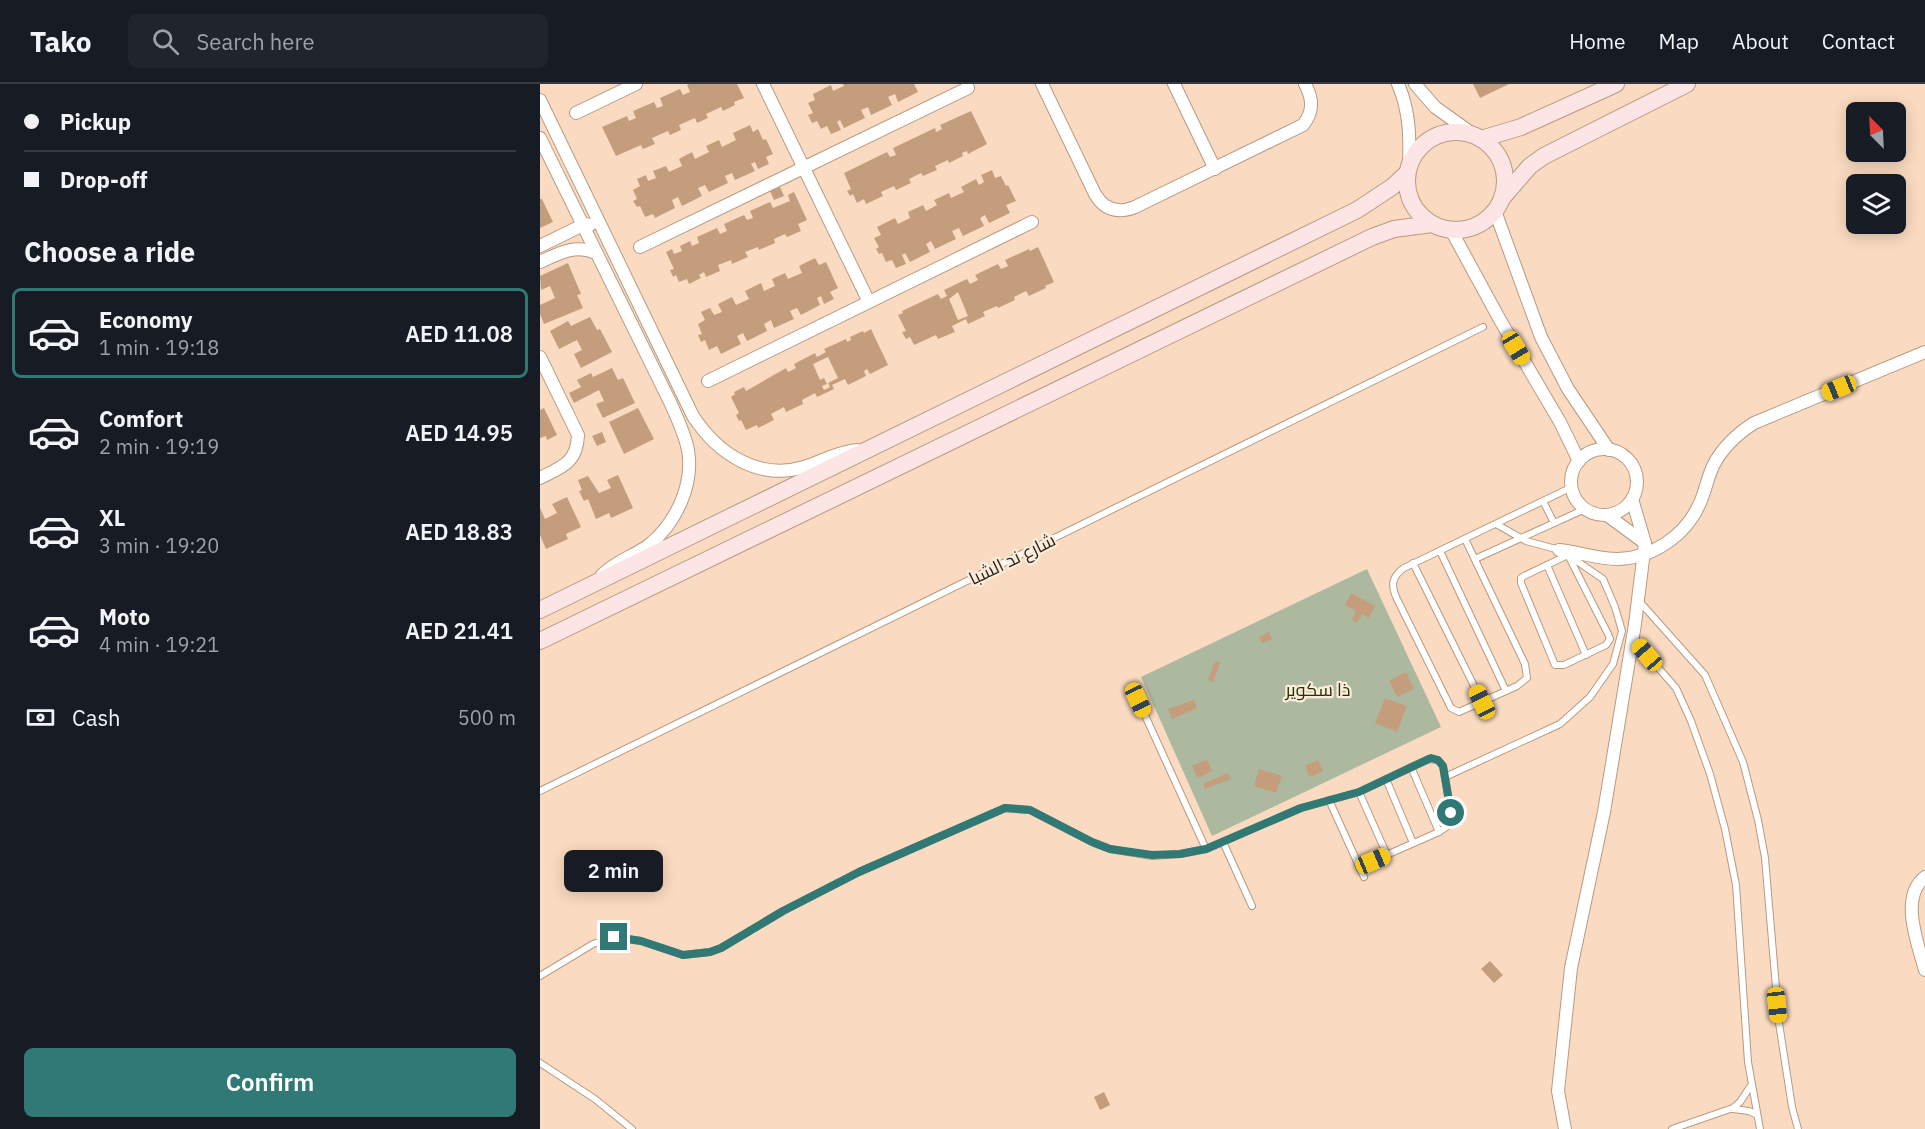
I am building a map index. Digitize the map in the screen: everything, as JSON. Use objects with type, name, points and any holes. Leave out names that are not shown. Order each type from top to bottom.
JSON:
[{"type":"main road","points":[[1477,137],[1521,127],[1616,84]]},
{"type":"main road","points":[[1499,204],[1505,186],[1502,164],[1490,145],[1477,137],[1461,132],[1447,133],[1434,137],[1414,155],[1408,170],[1407,185],[1414,208],[1432,224],[1451,230],[1463,230],[1486,220],[1530,166],[1544,156],[1687,84]]},
{"type":"main road","points":[[540,610],[1357,210],[1392,187],[1408,170]]},
{"type":"main road","points":[[540,641],[1372,237],[1394,229],[1432,224]]},
{"type":"street","points":[[576,113],[636,84]]},
{"type":"street","points":[[763,84],[869,302]]},
{"type":"street","points":[[1042,84],[1095,194],[1107,208],[1116,211],[1126,211],[1303,125],[1312,108],[1311,98],[1305,84]]},
{"type":"street","points":[[1174,84],[1215,169]]},
{"type":"street","points":[[1398,84],[1409,123],[1408,170]]},
{"type":"street","points":[[1415,84],[1435,107],[1477,137]]},
{"type":"street","points":[[640,247],[968,88]]},
{"type":"street","points":[[540,100],[693,416],[708,437],[723,451],[746,464],[781,470],[802,468],[849,451],[873,448]]},
{"type":"street","points":[[540,138],[670,402],[686,438],[690,463],[688,482],[682,500],[665,528],[648,545],[608,569],[594,583]]},
{"type":"street","points":[[1499,204],[1541,337],[1573,397],[1608,450]]},
{"type":"street","points":[[708,381],[1032,222]]},
{"type":"street","points":[[540,246],[583,225],[592,226],[621,284],[631,290]]},
{"type":"street","points":[[1451,230],[1505,329],[1560,422],[1579,461]]},
{"type":"street","points":[[540,262],[573,249],[596,253]]},
{"type":"street","points":[[1564,553],[1630,558],[1645,548],[1669,542],[1685,527],[1698,508],[1719,456],[1744,430],[1754,423],[1925,352]]},
{"type":"street","points":[[540,357],[574,425],[578,435],[578,446],[574,456],[566,464],[540,478]]},
{"type":"street","points":[[1608,450],[1626,458],[1634,470],[1636,485],[1632,499],[1621,510],[1607,515],[1585,509],[1576,500],[1572,487],[1572,473],[1579,461],[1594,451],[1608,450]]},
{"type":"street","points":[[1565,1129],[1558,1091],[1571,968],[1604,812],[1633,638],[1645,548],[1632,499]]},
{"type":"street","points":[[1607,515],[1645,548]]},
{"type":"street","points":[[1925,878],[1914,889],[1911,897],[1912,915],[1925,970]]},
{"type":"street","points":[[1922,957],[1917,905],[1920,892],[1925,885]]},
{"type":"lane","name":"شارع ند الشبا","points":[[540,791],[1483,327]]},
{"type":"lane","points":[[1465,538],[1527,671],[1527,678],[1506,691],[1459,712],[1451,708],[1397,599],[1392,585],[1398,572],[1413,563],[1440,551],[1465,538],[1572,487]]},
{"type":"lane","points":[[1543,501],[1554,523]]},
{"type":"lane","points":[[1475,560],[1585,509]]},
{"type":"lane","points":[[1445,777],[1560,724],[1590,697],[1614,664],[1622,631],[1603,579],[1564,553],[1521,539],[1496,524]]},
{"type":"lane","points":[[1440,551],[1506,691]]},
{"type":"lane","points":[[1564,553],[1610,637],[1606,645],[1560,666],[1553,661],[1520,581],[1524,576],[1547,565],[1564,553]]},
{"type":"lane","points":[[1413,563],[1482,702]]},
{"type":"lane","points":[[1547,565],[1586,655]]},
{"type":"lane","points":[[1638,600],[1705,675],[1743,762],[1765,858],[1779,1023],[1788,1087],[1798,1129]]},
{"type":"lane","points":[[1633,638],[1676,688],[1707,764],[1725,829],[1736,885],[1744,1024],[1751,1086],[1760,1129]]},
{"type":"lane","points":[[1138,700],[1206,849]]},
{"type":"lane","points":[[540,976],[593,944],[614,937],[641,941],[683,955],[710,952],[859,872],[1005,808],[1030,810],[1092,842],[1127,852],[1167,855],[1206,849],[1301,808],[1359,792],[1428,759],[1435,759],[1443,766],[1451,817],[1449,825],[1439,832],[1359,867]]},
{"type":"lane","points":[[1411,767],[1439,832]]},
{"type":"lane","points":[[1386,779],[1413,843]]},
{"type":"lane","points":[[1359,792],[1387,855]]},
{"type":"lane","points":[[1329,800],[1364,877]]},
{"type":"lane","points":[[1223,842],[1252,906]]},
{"type":"lane","points":[[540,1063],[594,1098],[632,1129]]},
{"type":"lane","points":[[1672,1129],[1732,1108],[1740,1102],[1751,1086]]},
{"type":"lane","points":[[1732,1108],[1757,1115]]},
{"type":"green space","name":"ذا سكوير","points":[[1367,569],[1441,727],[1212,836],[1141,677]]},
{"type":"building","points":[[737,84],[744,98],[734,102],[735,105],[723,111],[721,107],[706,114],[708,118],[697,123],[695,118],[679,125],[681,130],[670,135],[668,131],[652,138],[655,144],[643,149],[641,145],[616,156],[602,127],[627,116],[629,121],[636,118],[633,111],[654,102],[657,108],[663,106],[660,98],[680,89],[683,95],[690,92],[687,85]]},
{"type":"building","points":[[843,84],[914,84],[918,92],[898,102],[895,94],[888,97],[892,105],[871,115],[868,107],[861,110],[865,118],[844,128],[840,120],[837,122],[841,130],[831,134],[827,126],[821,129],[817,121],[812,123],[808,115],[813,113],[808,103],[815,100],[813,94],[831,85],[833,91],[844,86]]},
{"type":"building","points":[[1473,84],[1509,84],[1480,98]]},
{"type":"building","points":[[971,111],[987,144],[968,154],[967,151],[962,153],[963,156],[949,163],[948,160],[935,166],[937,170],[923,176],[921,173],[909,179],[911,183],[896,190],[894,186],[881,192],[883,196],[866,204],[864,199],[857,203],[853,194],[850,196],[847,191],[851,189],[844,173],[887,152],[890,157],[896,155],[893,148],[935,128],[936,132],[942,129],[940,125]]},
{"type":"building","points":[[750,125],[753,132],[758,129],[763,140],[766,139],[773,154],[766,157],[769,164],[758,169],[755,162],[751,164],[755,171],[735,180],[732,173],[725,176],[728,183],[709,192],[705,185],[698,188],[702,196],[682,206],[678,197],[672,200],[675,208],[655,218],[653,214],[645,217],[640,206],[637,207],[633,201],[637,199],[633,190],[640,186],[637,179],[646,175],[648,181],[656,178],[653,171],[666,166],[669,172],[682,166],[679,159],[692,152],[695,159],[709,152],[706,146],[719,140],[722,147],[736,140],[733,133]]},
{"type":"building","points":[[992,170],[995,178],[1001,176],[1006,186],[1008,185],[1016,201],[1006,205],[1010,213],[989,223],[985,215],[980,218],[984,226],[963,236],[959,228],[952,231],[956,239],[935,249],[931,241],[926,244],[930,252],[910,262],[905,253],[902,255],[906,264],[896,268],[892,260],[886,262],[882,253],[879,254],[876,249],[879,247],[874,238],[881,235],[877,227],[895,218],[898,224],[910,218],[908,212],[923,205],[926,211],[937,205],[934,200],[949,193],[951,198],[964,192],[961,187],[976,179],[979,185],[984,182],[981,175]]},
{"type":"building","points":[[780,187],[784,196],[774,200],[770,191]]},
{"type":"building","points":[[794,192],[807,220],[798,224],[801,231],[787,237],[785,234],[774,239],[775,243],[759,250],[758,247],[745,252],[748,257],[732,264],[731,260],[718,265],[720,271],[706,277],[704,272],[699,275],[701,278],[689,284],[687,279],[679,282],[676,275],[673,277],[670,270],[674,269],[666,252],[672,249],[674,254],[682,251],[680,246],[690,241],[692,246],[699,243],[697,237],[717,228],[720,234],[727,231],[724,224],[744,215],[747,220],[753,218],[750,211],[770,202],[773,208],[790,201],[788,195]]},
{"type":"building","points":[[540,199],[553,222],[540,228]]},
{"type":"building","points":[[1038,247],[1054,282],[1045,286],[1046,288],[1029,296],[1026,291],[1014,297],[1015,300],[983,312],[985,316],[968,324],[966,319],[952,326],[955,332],[938,339],[936,335],[914,345],[910,337],[906,339],[902,332],[906,331],[898,315],[903,313],[902,311],[938,294],[941,299],[947,296],[944,290],[967,279],[970,284],[978,280],[975,275],[998,264],[1001,269],[1008,266],[1005,260],[1029,249],[1030,251]],"holes":[[[958,292],[968,316],[958,320],[949,299]]]},
{"type":"building","points":[[815,258],[819,265],[826,262],[838,288],[830,292],[834,299],[824,304],[821,296],[817,298],[820,305],[801,315],[797,308],[790,311],[794,319],[774,328],[771,320],[764,324],[767,331],[747,341],[743,333],[737,336],[741,344],[721,354],[717,346],[709,350],[705,340],[701,342],[698,335],[702,334],[698,324],[705,320],[701,312],[710,308],[714,315],[722,312],[718,304],[732,297],[736,305],[749,299],[745,291],[761,283],[764,291],[775,286],[772,279],[785,273],[788,279],[802,273],[799,266]]},
{"type":"building","points":[[568,263],[581,294],[577,295],[583,308],[544,324],[540,314],[540,305],[555,298],[550,286],[541,290],[540,276]]},
{"type":"building","points":[[590,317],[597,330],[600,329],[612,352],[581,368],[574,354],[582,350],[577,340],[559,349],[550,331],[568,321],[571,326]]},
{"type":"building","points":[[871,329],[888,365],[870,374],[867,369],[864,371],[866,376],[848,385],[845,379],[832,385],[834,389],[817,397],[815,393],[802,400],[803,404],[786,412],[784,407],[771,414],[774,420],[758,428],[757,425],[746,430],[741,420],[739,421],[736,415],[739,413],[731,397],[735,394],[734,392],[744,387],[746,391],[786,368],[788,372],[796,368],[794,364],[815,353],[817,357],[826,352],[824,349],[846,339],[847,342],[851,340],[850,337],[863,331],[864,333]],"holes":[[[828,357],[838,378],[828,383],[830,387],[824,390],[822,386],[827,384],[824,378],[820,380],[813,364]]]},
{"type":"building","points":[[612,368],[618,380],[623,378],[635,403],[603,418],[596,404],[604,401],[599,390],[574,403],[569,393],[581,387],[577,380],[591,373],[593,377]]},
{"type":"building","points":[[544,408],[557,435],[547,440],[546,436],[540,438],[540,410]]},
{"type":"building","points":[[638,408],[654,439],[624,454],[609,422]]},
{"type":"building","points":[[602,432],[606,442],[597,446],[592,436]]},
{"type":"building","points":[[618,475],[633,508],[611,518],[609,513],[596,519],[588,499],[584,501],[579,491],[582,490],[578,480],[588,476],[599,493],[611,488],[607,480]]},
{"type":"building","points":[[567,497],[581,527],[566,534],[568,539],[546,549],[540,535],[540,508],[545,519],[557,513],[552,504]]},
{"type":"building","points":[[1351,593],[1375,606],[1369,618],[1362,614],[1357,623],[1352,620],[1356,611],[1345,605]]},
{"type":"building","points":[[1269,632],[1272,639],[1262,643],[1259,637]]},
{"type":"building","points":[[1215,661],[1220,663],[1213,682],[1208,680]]},
{"type":"building","points":[[1406,672],[1414,689],[1397,697],[1389,681]]},
{"type":"building","points":[[1385,698],[1407,706],[1397,732],[1375,723]]},
{"type":"building","points":[[1194,700],[1197,708],[1172,719],[1168,709]]},
{"type":"building","points":[[1207,759],[1212,771],[1198,778],[1192,766]]},
{"type":"building","points":[[1318,760],[1323,771],[1310,777],[1305,766]]},
{"type":"building","points":[[1259,769],[1282,776],[1276,793],[1254,786]]},
{"type":"building","points":[[1228,773],[1231,779],[1205,789],[1203,784]]},
{"type":"building","points":[[1490,961],[1503,975],[1494,983],[1481,969]]},
{"type":"building","points":[[1104,1092],[1110,1105],[1100,1110],[1094,1097]]},
{"type":"route","points":[[614,937],[641,941],[683,955],[710,952],[859,872],[1005,808],[1030,810],[1110,849],[1152,855],[1180,854],[1206,849],[1301,808],[1359,792],[1431,758],[1438,760],[1443,766],[1451,813]]}]
